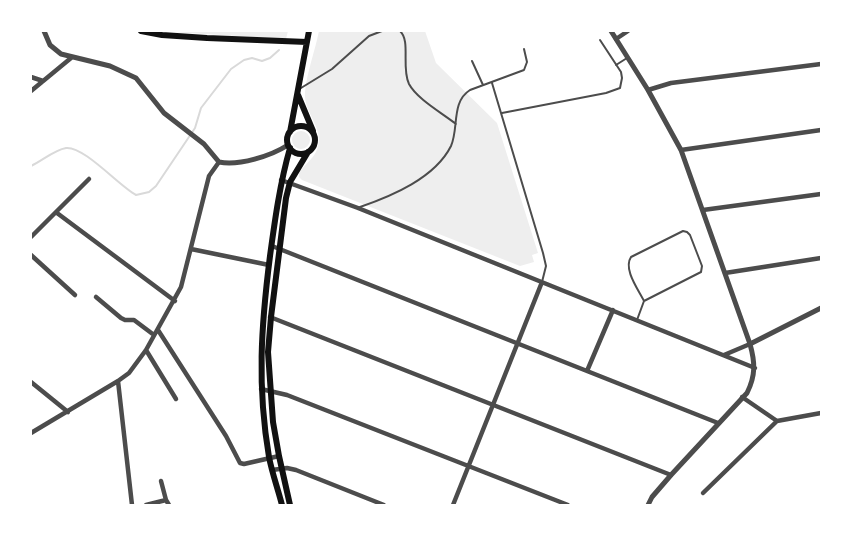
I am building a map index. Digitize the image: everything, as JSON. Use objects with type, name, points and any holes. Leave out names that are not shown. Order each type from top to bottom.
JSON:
[{"type":"main road","points":[[141,31],[162,35],[207,38],[307,42]]},
{"type":"main road","points":[[308,152],[304,154],[296,153],[287,141],[299,92],[309,31]]},
{"type":"main road","points":[[290,505],[278,456],[270,390],[268,342],[279,249],[290,182],[315,142],[299,92]]},
{"type":"main road","points":[[290,132],[296,127],[304,126],[314,134]]},
{"type":"main road","points":[[282,505],[270,458],[261,389],[261,354],[263,314],[269,265],[281,180],[289,146]]},
{"type":"street","points":[[44,31],[50,45],[60,54],[110,66],[136,78],[157,105],[204,144],[219,162],[237,163],[272,154],[289,146]]},
{"type":"street","points":[[611,31],[648,90],[681,150],[750,344],[755,368],[752,384],[742,398],[671,475],[652,497],[648,505]]},
{"type":"street","points":[[616,39],[628,31]]},
{"type":"street","points":[[31,91],[71,58]]},
{"type":"street","points":[[648,90],[671,83],[821,64]]},
{"type":"street","points":[[31,77],[43,81]]},
{"type":"street","points":[[681,150],[821,130]]},
{"type":"street","points":[[31,433],[118,381],[129,373],[146,350],[175,301],[184,280],[209,176],[219,162]]},
{"type":"street","points":[[31,237],[90,179]]},
{"type":"street","points":[[281,180],[358,208],[755,368]]},
{"type":"street","points":[[703,210],[821,194]]},
{"type":"street","points":[[57,213],[175,301]]},
{"type":"street","points":[[272,246],[587,372],[718,422]]},
{"type":"street","points":[[191,249],[269,265]]},
{"type":"street","points":[[31,255],[75,295]]},
{"type":"street","points":[[725,273],[821,258]]},
{"type":"street","points":[[453,505],[542,282]]},
{"type":"street","points":[[96,297],[121,318],[134,320],[154,336]]},
{"type":"street","points":[[724,355],[821,308]]},
{"type":"street","points":[[587,372],[612,310]]},
{"type":"street","points":[[263,314],[671,475]]},
{"type":"street","points":[[158,330],[226,436],[240,464],[278,456]]},
{"type":"street","points":[[146,350],[176,399]]},
{"type":"street","points":[[118,381],[132,505]]},
{"type":"street","points":[[31,382],[68,412]]},
{"type":"street","points":[[261,389],[287,395],[568,505]]},
{"type":"street","points":[[742,398],[777,421]]},
{"type":"street","points":[[703,493],[777,421],[821,413]]},
{"type":"street","points":[[272,470],[281,468],[296,470],[384,505]]},
{"type":"street","points":[[161,481],[169,505]]},
{"type":"street","points":[[146,505],[166,500]]},
{"type":"lane","points":[[299,92],[332,69],[368,36],[382,31]]},
{"type":"lane","points":[[400,31],[405,38],[404,66],[409,84],[419,95],[456,124]]},
{"type":"lane","points":[[502,113],[620,88],[622,78],[600,40]]},
{"type":"lane","points":[[358,208],[401,191],[429,171],[449,149],[454,140],[458,104],[462,96],[470,90],[524,70],[527,62],[524,50]]},
{"type":"lane","points":[[616,65],[628,58]]},
{"type":"lane","points":[[472,61],[484,86]]},
{"type":"lane","points":[[492,83],[545,260],[542,282]]},
{"type":"lane","points":[[637,320],[644,301],[701,272],[702,266],[690,235],[687,232],[683,231],[631,257],[629,260],[629,269],[644,301]]},
{"type":"shaded area","points":[[155,31],[288,31],[286,39]]},
{"type":"shaded area","points":[[319,31],[425,31],[436,63],[497,123],[538,253],[532,255],[534,262],[520,266],[302,180],[299,177],[299,173],[314,155],[319,144],[317,129],[305,100],[305,92]]},
{"type":"shaded area","points":[[301,131],[307,134],[310,140],[307,146],[301,149],[295,146],[292,140],[295,134]]},
{"type":"waterway","points":[[31,166],[62,149],[73,149],[92,160],[136,195],[149,192],[156,186],[195,128],[201,108],[231,69],[244,60],[252,58],[262,61],[270,58],[279,50]]}]
